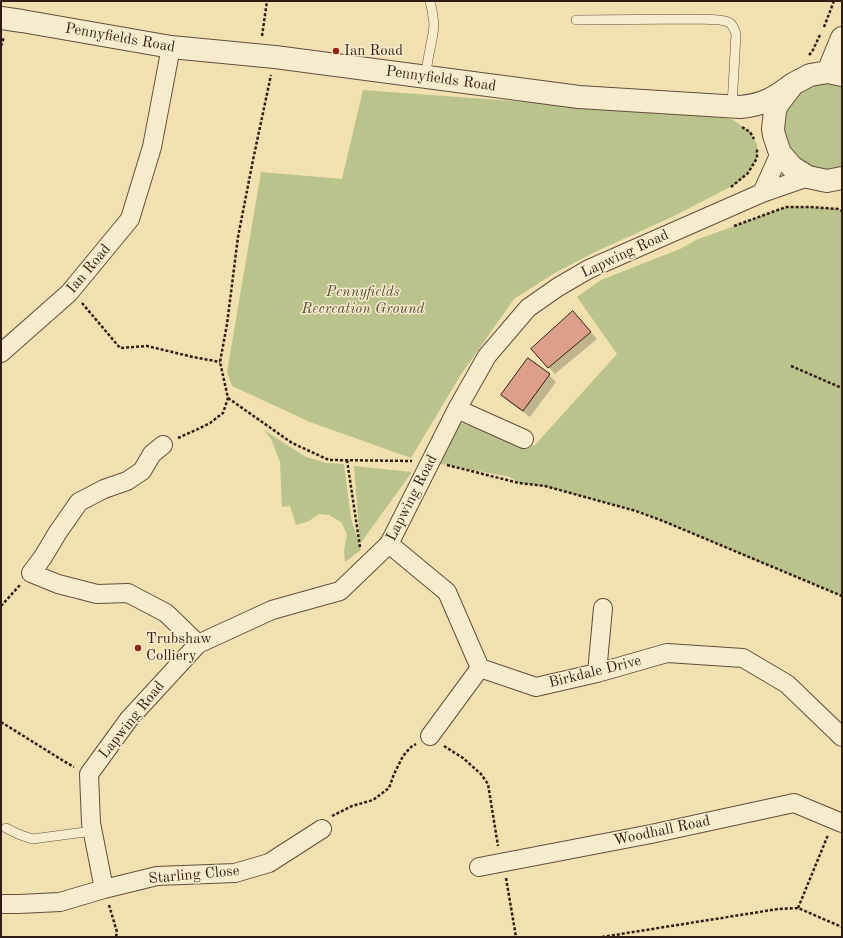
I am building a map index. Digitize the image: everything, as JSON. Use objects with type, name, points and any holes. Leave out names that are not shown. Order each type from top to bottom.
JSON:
[{"type":"street","name":"Pennyfields Road","points":[[1,18],[171,47],[267,56],[579,97],[738,113],[778,96],[793,84]]},
{"type":"street","points":[[762,193],[778,149],[773,129],[777,105],[793,84],[810,75],[835,73],[842,38]]},
{"type":"street","name":"Ian Road","points":[[1,353],[71,290],[130,219],[152,146],[171,47]]},
{"type":"street","points":[[738,113],[752,114],[760,121],[778,149],[792,167],[830,182]]},
{"type":"street","name":"Lapwing Road","points":[[104,889],[91,823],[89,774],[129,719],[198,644],[272,610],[340,591],[390,544],[457,409],[487,356],[528,308],[558,287],[589,269],[762,193],[830,182]]},
{"type":"street","points":[[457,409],[524,439]]},
{"type":"street","points":[[163,445],[152,454],[142,470],[127,482],[104,489],[79,502],[31,573],[58,584],[97,594],[128,593],[166,612],[198,644]]},
{"type":"street","points":[[390,544],[447,592],[480,668],[430,736]]},
{"type":"street","points":[[597,673],[604,608]]},
{"type":"street","name":"Birkdale Drive","points":[[480,668],[536,687],[597,673],[666,653],[743,658],[787,684],[842,737]]},
{"type":"street","name":"Woodhall Road","points":[[479,867],[651,834],[794,803],[838,822]]},
{"type":"street","name":"Starling Close","points":[[1,904],[60,902],[156,876],[235,873],[269,864],[322,829]]},
{"type":"lane","points":[[425,77],[434,24],[430,1]]},
{"type":"lane","points":[[576,20],[682,19],[727,21],[732,24],[736,34],[738,113]]},
{"type":"lane","points":[[6,828],[32,839],[93,831]]},
{"type":"path","points":[[163,445],[210,423],[222,413],[228,398],[220,362],[227,324],[238,237],[253,160],[267,56],[267,1]]},
{"type":"path","points":[[806,57],[812,52],[826,25],[834,1]]},
{"type":"path","points":[[729,188],[748,173],[757,158],[757,144],[738,113]]},
{"type":"path","points":[[734,226],[786,207],[810,207],[838,209],[842,211]]},
{"type":"path","points":[[71,290],[120,348],[147,346],[220,362]]},
{"type":"path","points":[[791,366],[842,388]]},
{"type":"path","points":[[228,398],[292,443],[329,460],[431,462],[519,483],[545,486],[636,511],[842,596]]},
{"type":"path","points":[[348,460],[363,569]]},
{"type":"path","points":[[1,606],[31,573]]},
{"type":"path","points":[[1,722],[62,760],[89,774]]},
{"type":"path","points":[[322,829],[332,816],[352,806],[373,800],[389,788],[403,756],[411,747],[430,736],[463,758],[481,774],[488,784],[516,937]]},
{"type":"path","points":[[798,908],[838,822]]},
{"type":"path","points":[[104,889],[117,932],[116,937]]},
{"type":"path","points":[[602,937],[778,908],[798,908],[842,927]]},
{"type":"green space","points":[[842,75],[842,178],[808,177],[774,135],[793,84]]},
{"type":"green space","name":"Pennyfields Recreation Ground","points":[[363,90],[716,116],[733,120],[750,132],[757,144],[757,158],[748,173],[734,185],[674,216],[593,253],[553,274],[514,299],[460,376],[411,458],[310,422],[232,386],[227,372],[261,172],[342,179]]},
{"type":"green space","points":[[786,207],[838,209],[842,211],[842,596],[643,513],[545,486],[519,483],[510,477],[431,462],[451,420],[534,446],[617,354],[577,297],[601,280],[680,249],[696,240]]},
{"type":"green space","points":[[264,430],[306,457],[327,463],[344,464],[351,518],[361,550],[345,562],[344,551],[347,534],[341,522],[329,515],[319,514],[309,521],[296,525],[290,506],[282,507],[280,462],[271,439]]},
{"type":"green space","points":[[354,466],[412,472],[360,544]]},
{"type":"building","points":[[573,311],[591,332],[548,368],[531,349]]},
{"type":"building","points":[[528,358],[550,374],[523,411],[501,395]]},
{"type":"place","name":"Ian Road","points":[[336,51]]},
{"type":"place","name":"Trubshaw Colliery","points":[[138,648]]}]
